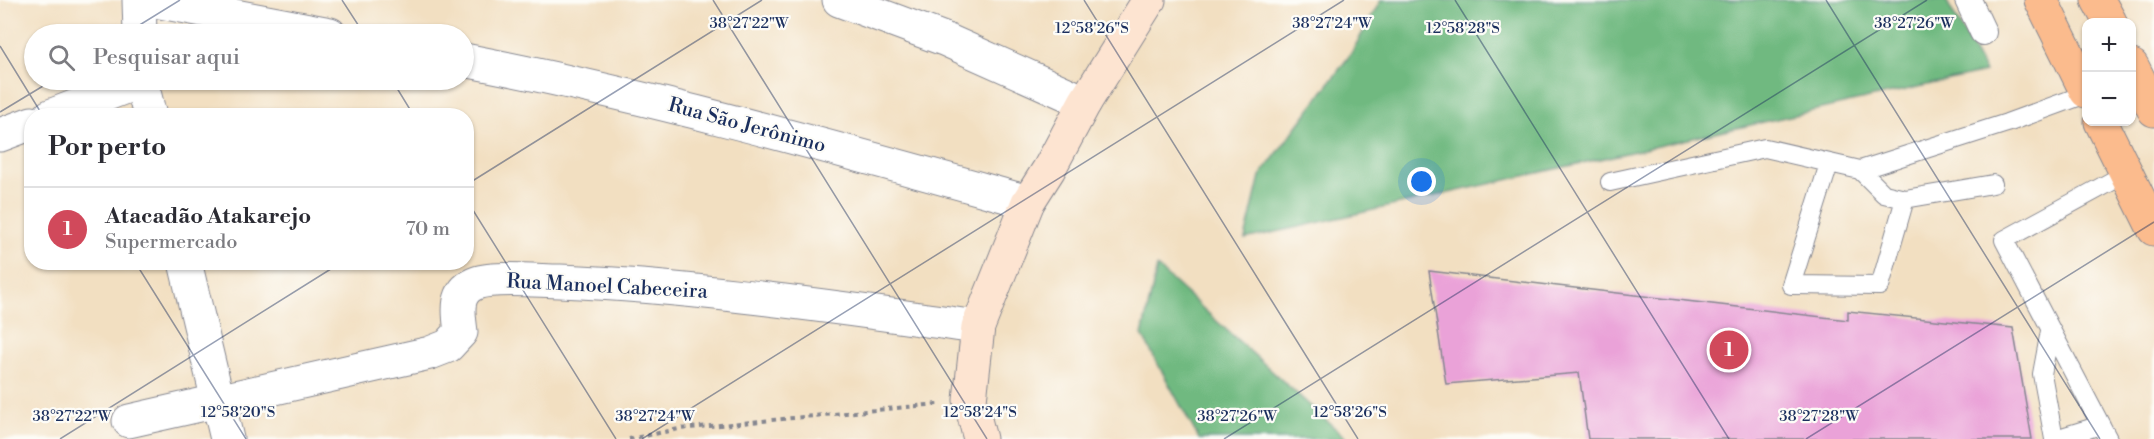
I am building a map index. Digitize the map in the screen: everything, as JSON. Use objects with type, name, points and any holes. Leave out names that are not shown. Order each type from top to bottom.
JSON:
[{"type":"highway","points":[[2041,0],[2082,85]]},
{"type":"highway","points":[[2098,0],[2108,18]]},
{"type":"highway","points":[[2135,72],[2154,110]]},
{"type":"highway","points":[[2103,126],[2154,229]]},
{"type":"main road","points":[[980,439],[970,400],[978,327],[1028,202],[1049,169],[1085,102],[1149,0]]},
{"type":"street","points":[[139,0],[140,24]]},
{"type":"street","points":[[150,0],[277,24]]},
{"type":"street","points":[[839,0],[944,39],[1085,102]]},
{"type":"street","points":[[1968,0],[1983,32]]},
{"type":"street","name":"Rua São Jerônimo","points":[[474,62],[717,116],[1028,202]]},
{"type":"street","points":[[70,108],[116,90]]},
{"type":"street","points":[[144,90],[148,108]]},
{"type":"street","points":[[0,135],[24,126]]},
{"type":"street","points":[[187,270],[227,439]]},
{"type":"street","name":"Rua Manoel Cabeceira","points":[[129,421],[430,353],[448,346],[461,332],[458,304],[463,292],[474,283],[509,279],[639,285],[822,305],[978,327]]},
{"type":"lane","points":[[1610,182],[1765,148],[1860,170],[2007,123],[2082,95]]},
{"type":"lane","points":[[1829,164],[1791,285],[1880,286],[1905,199]]},
{"type":"lane","points":[[1860,170],[1884,194],[1905,199],[1993,184]]},
{"type":"lane","points":[[2050,332],[2042,374],[2055,439],[2104,432],[2004,240],[2127,173]]},
{"type":"path","points":[[629,439],[679,429],[942,403]]},
{"type":"green space","points":[[1381,0],[1946,0],[1985,72],[1245,239],[1260,176],[1350,55]]},
{"type":"green space","points":[[1157,267],[1347,439],[1199,439],[1142,335]]},
{"type":"building","points":[[1429,271],[1848,320],[1848,311],[2013,328],[2032,439],[1588,439],[1579,373],[1446,384]]},
{"type":"place","name":"Atacadão Atakarejo","points":[[1729,350]]}]
